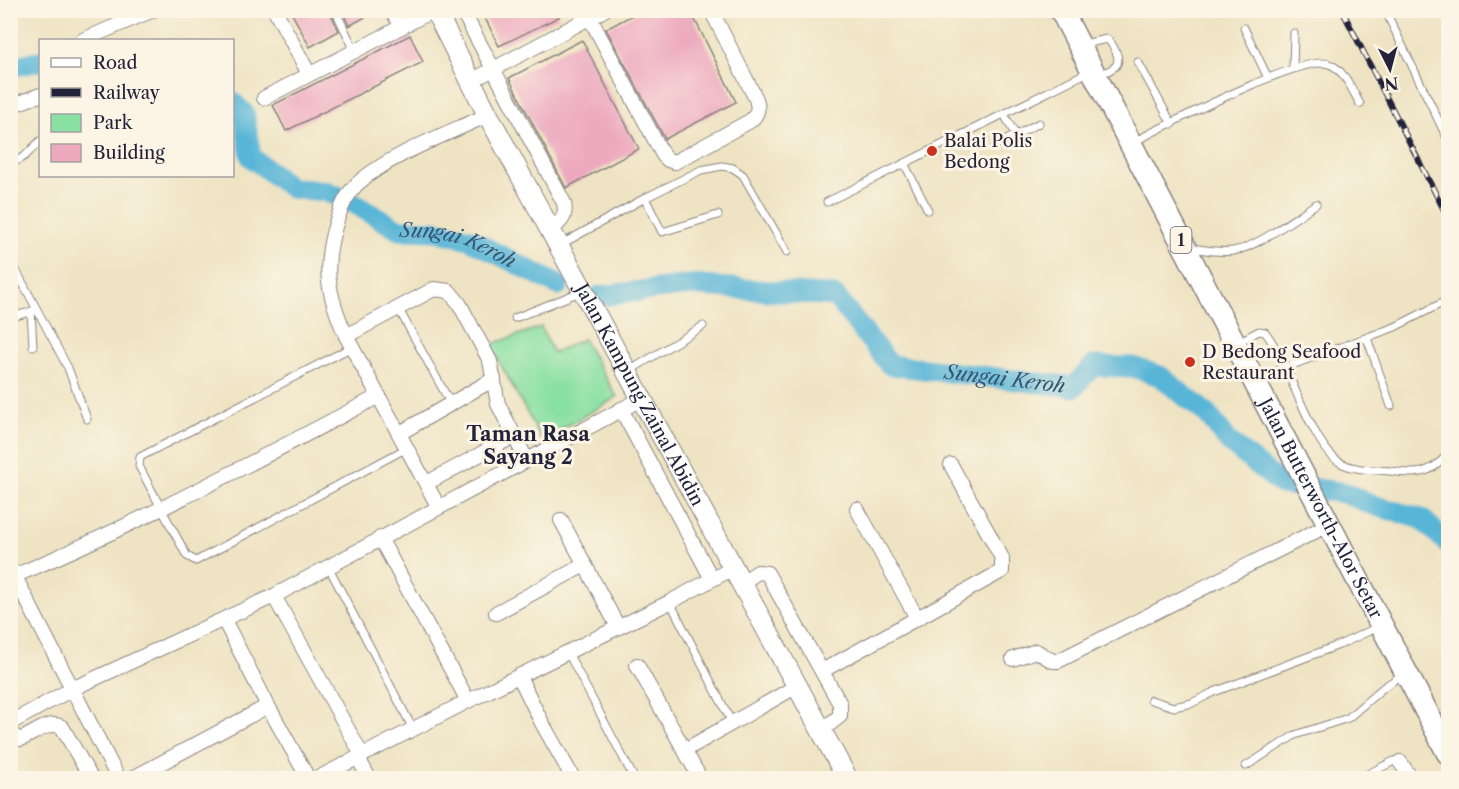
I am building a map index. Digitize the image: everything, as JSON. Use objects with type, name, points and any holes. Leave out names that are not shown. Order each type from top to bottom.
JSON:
[{"type":"main road","name":"Jalan Butterworth-Alor Setar","points":[[1061,10],[1449,753]]},
{"type":"street","points":[[85,39],[153,10]]},
{"type":"street","points":[[274,10],[309,74]]},
{"type":"street","points":[[392,10],[401,27]]},
{"type":"street","points":[[264,98],[435,10]]},
{"type":"street","name":"Jalan Kampung Zainal Abidin","points":[[435,10],[488,116],[847,778]]},
{"type":"street","points":[[462,10],[564,203],[565,215],[554,238]]},
{"type":"street","points":[[471,81],[604,10]]},
{"type":"street","points":[[591,18],[663,155],[675,162],[750,121],[758,111],[756,99],[711,10]]},
{"type":"street","points":[[10,106],[39,95]]},
{"type":"street","points":[[438,506],[349,341],[332,302],[327,273],[330,243],[341,206],[357,184],[391,161],[488,116]]},
{"type":"street","points":[[349,341],[398,308],[434,289],[449,291],[459,303],[490,361],[498,404],[526,459]]},
{"type":"street","points":[[400,433],[494,379]]},
{"type":"street","points":[[118,778],[12,572],[91,544],[162,510],[379,396]]},
{"type":"street","points":[[10,723],[72,689],[274,596],[641,399]]},
{"type":"street","points":[[621,409],[712,579]]},
{"type":"street","points":[[427,483],[514,436]]},
{"type":"street","points":[[822,671],[1002,572],[1002,558],[951,465]]},
{"type":"street","points":[[857,509],[917,618]]},
{"type":"street","points":[[1013,659],[1036,651],[1058,662],[1326,515]]},
{"type":"street","points":[[561,520],[618,627]]},
{"type":"street","points":[[380,538],[468,701]]},
{"type":"street","points":[[496,613],[584,565]]},
{"type":"street","points":[[318,778],[712,579],[758,572],[767,573],[840,704],[840,716],[821,731]]},
{"type":"street","points":[[274,596],[360,756],[369,778]]},
{"type":"street","points":[[224,620],[308,778]]},
{"type":"street","points":[[637,665],[700,778]]},
{"type":"street","points":[[519,676],[573,778]]},
{"type":"street","points":[[685,750],[797,686]]},
{"type":"street","points":[[133,778],[268,706]]},
{"type":"street","points":[[10,732],[17,739],[21,739],[57,724],[62,727],[91,778]]},
{"type":"street","points":[[1400,762],[1411,778]]},
{"type":"lane","points":[[335,10],[355,51]]},
{"type":"lane","points":[[1385,10],[1449,140]]},
{"type":"lane","points":[[1244,28],[1268,78]]},
{"type":"lane","points":[[1293,68],[1294,33]]},
{"type":"lane","points":[[827,202],[1004,114],[1116,66],[1119,62],[1112,43],[1107,39],[1079,45]]},
{"type":"lane","points":[[1138,62],[1172,124]]},
{"type":"lane","points":[[1131,144],[1268,78],[1316,62],[1330,64],[1339,71],[1360,104]]},
{"type":"lane","points":[[1004,114],[1016,135]]},
{"type":"lane","points":[[995,146],[1040,123]]},
{"type":"lane","points":[[10,165],[25,156],[39,142]]},
{"type":"lane","points":[[904,163],[928,210]]},
{"type":"lane","points":[[554,238],[645,198],[701,170],[722,166],[734,168],[743,174],[787,252]]},
{"type":"lane","points":[[645,198],[662,232],[666,233],[718,215]]},
{"type":"lane","points":[[1185,247],[1222,252],[1236,250],[1260,239],[1316,204]]},
{"type":"lane","points":[[10,259],[34,311],[68,368],[87,419]]},
{"type":"lane","points":[[515,318],[583,291]]},
{"type":"lane","points":[[1254,379],[1395,327],[1449,300]]},
{"type":"lane","points":[[398,308],[451,404]]},
{"type":"lane","points":[[10,317],[34,311]]},
{"type":"lane","points":[[33,346],[34,311]]},
{"type":"lane","points":[[627,373],[704,326]]},
{"type":"lane","points":[[1236,344],[1259,331],[1265,332],[1319,439],[1332,457],[1342,464],[1357,469],[1422,473],[1439,465],[1449,454]]},
{"type":"lane","points":[[1367,338],[1391,406]]},
{"type":"lane","points":[[349,341],[140,457],[139,466],[162,510],[187,556],[196,561],[407,448]]},
{"type":"lane","points":[[328,566],[413,729]]},
{"type":"lane","points":[[670,602],[732,723]]},
{"type":"lane","points":[[1151,700],[1174,707],[1192,703],[1235,684],[1339,645],[1383,625]]},
{"type":"lane","points":[[568,653],[634,778]]},
{"type":"lane","points":[[1246,766],[1295,735],[1348,718],[1383,687],[1407,672]]},
{"type":"lane","points":[[1360,778],[1394,761],[1400,762]]},
{"type":"green space","points":[[541,327],[553,353],[583,339],[617,397],[542,440],[490,345]]},
{"type":"building","points":[[290,10],[329,10],[339,31],[310,47]]},
{"type":"building","points":[[342,10],[378,10],[349,26]]},
{"type":"building","points":[[481,10],[555,10],[559,17],[499,46]]},
{"type":"building","points":[[642,10],[690,10],[736,102],[665,139],[606,29]]},
{"type":"building","points":[[410,35],[423,62],[286,131],[273,105]]},
{"type":"building","points":[[582,40],[639,149],[566,188],[509,78]]},
{"type":"waterway","name":"Sungai Keroh","points":[[10,67],[39,61]]},
{"type":"waterway","name":"Sungai Keroh","points":[[234,104],[244,113],[251,157],[291,188],[325,191],[352,202],[399,230],[436,231],[469,239],[558,285]]},
{"type":"waterway","name":"Sungai Keroh","points":[[600,296],[690,285],[835,296],[890,365],[1074,387],[1093,366],[1133,367],[1160,376],[1207,414],[1229,442],[1281,484],[1345,493],[1376,506],[1422,519],[1448,544]]},
{"type":"railway","points":[[1342,10],[1448,218]]},
{"type":"place","name":"Balai Polis Bedong","points":[[932,151]]},
{"type":"place","name":"D Bedong Seafood Restaurant","points":[[1190,362]]},
{"type":"district","name":"Taman Rasa Sayang 2","points":[[528,446]]}]
